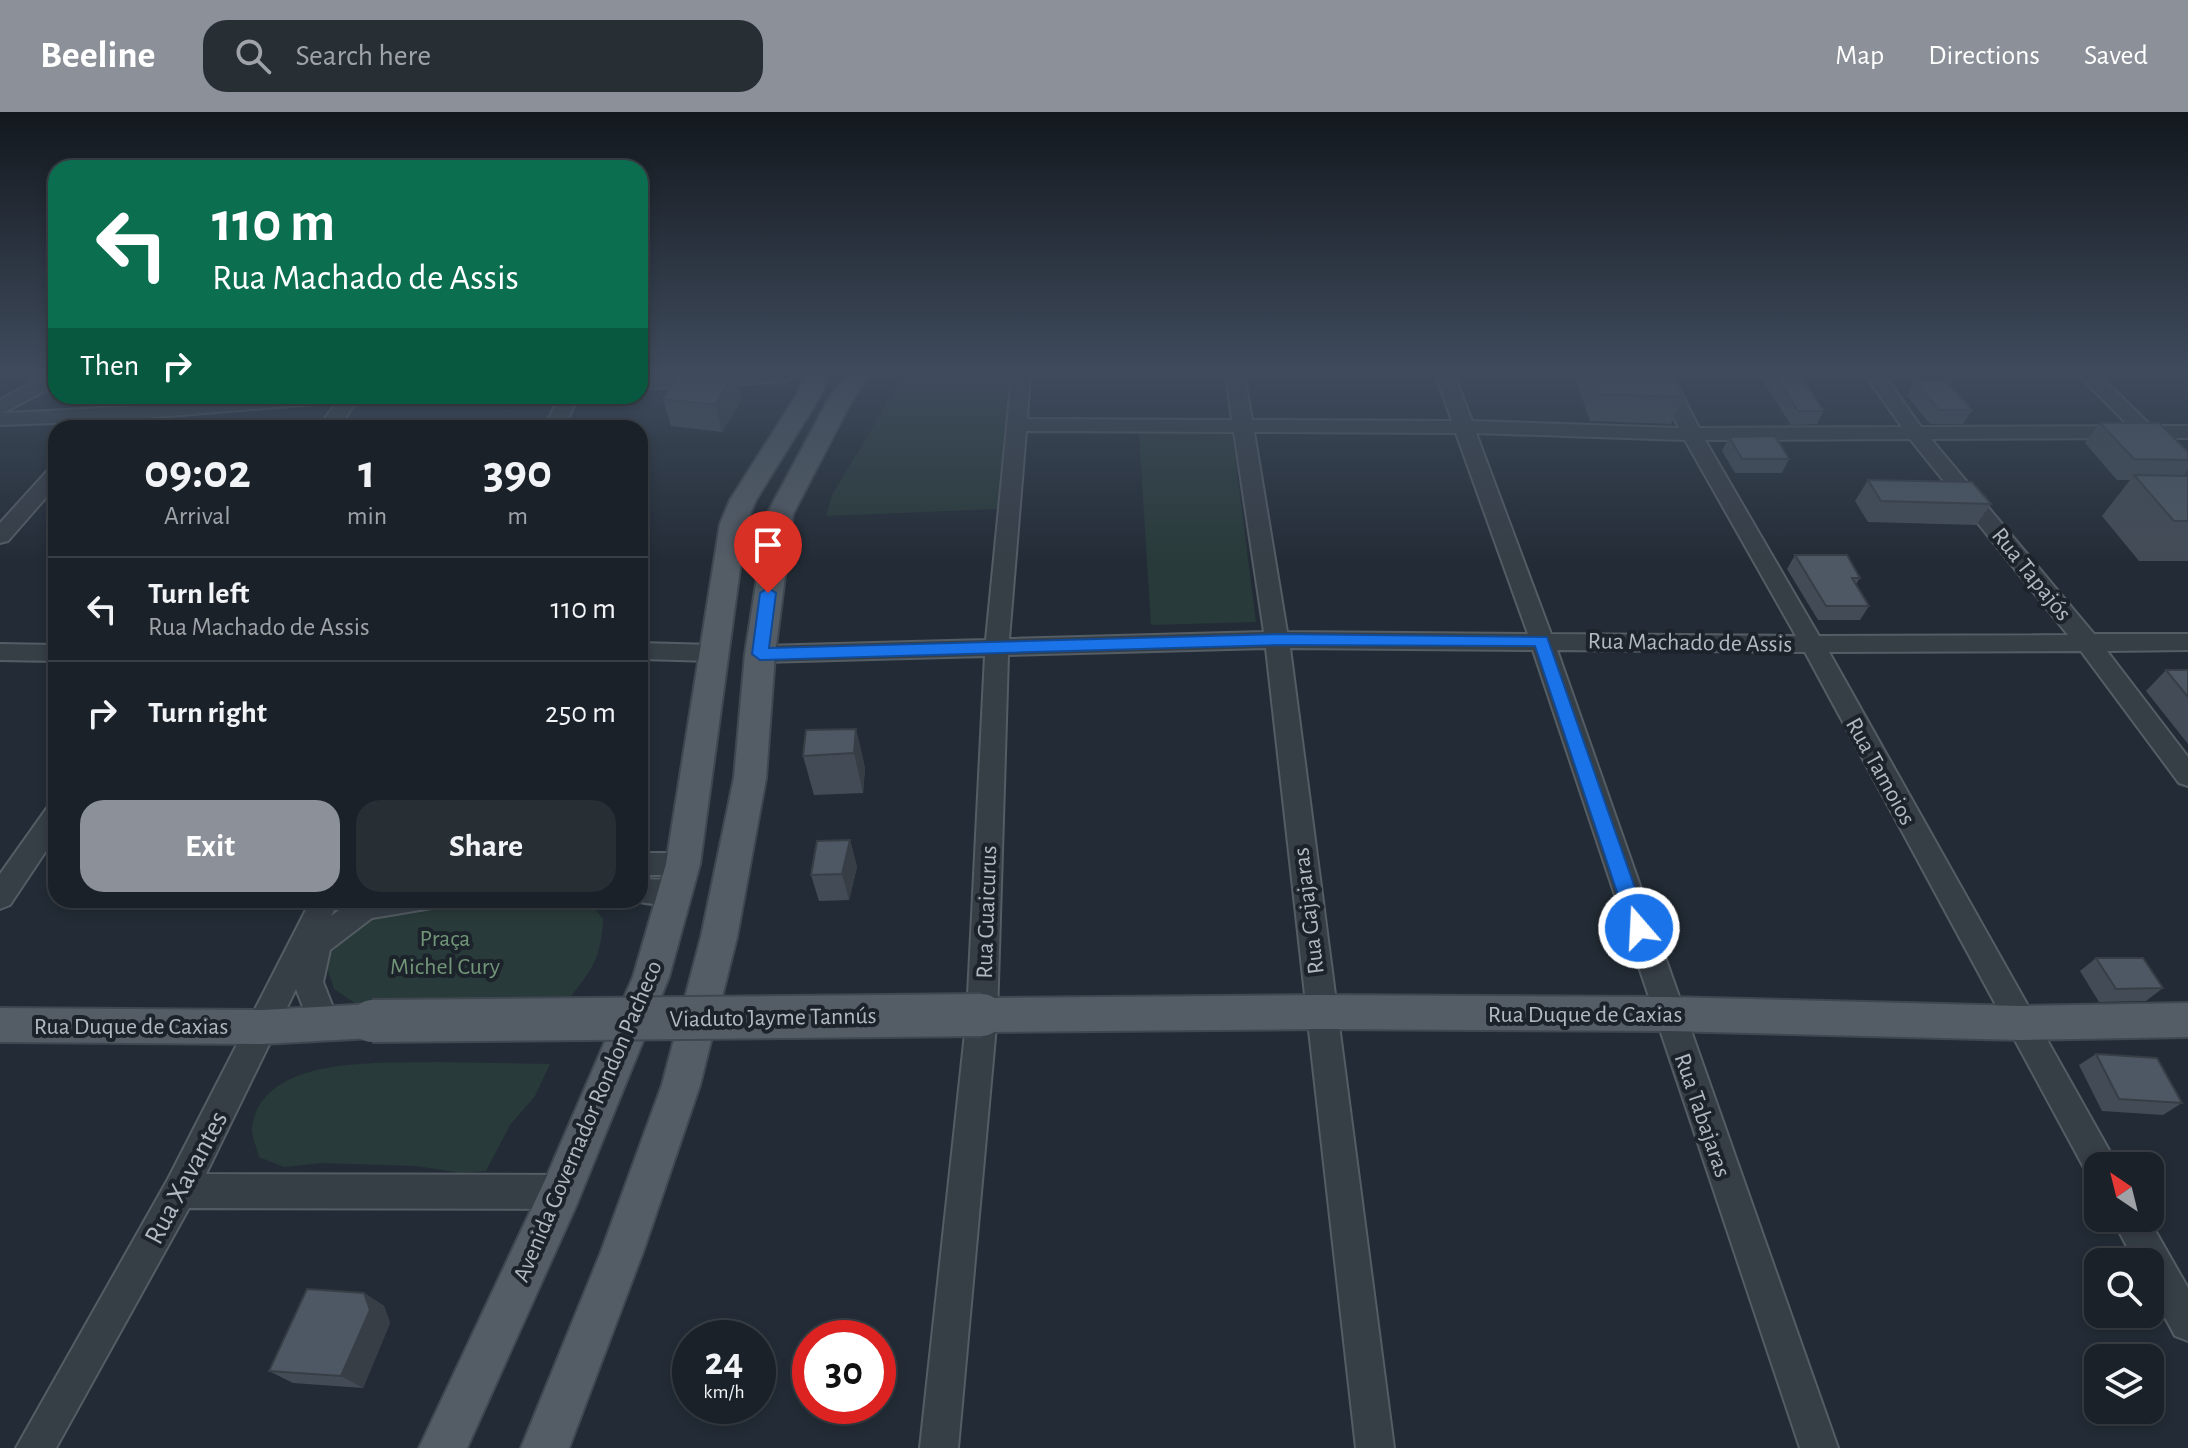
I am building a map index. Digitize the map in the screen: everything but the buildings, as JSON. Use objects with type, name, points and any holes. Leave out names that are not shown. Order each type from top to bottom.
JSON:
[{"type":"main road","name":"Avenida Governador Rondon Pacheco","points":[[443,1448],[561,1192],[651,977],[680,878],[731,535],[738,510],[781,437]]},
{"type":"main road","points":[[545,1448],[622,1252],[681,1085],[719,937],[750,778],[760,654],[780,514],[820,437]]},
{"type":"main road","name":"Rua Duque de Caxias","points":[[982,1015],[1320,1012],[1668,1014],[2021,1023],[2188,1020]]},
{"type":"main road","name":"Viaduto Jayme Tannús","points":[[325,1025],[372,1021],[982,1015]]},
{"type":"main road","name":"Rua Duque de Caxias","points":[[0,1025],[325,1025]]},
{"type":"street","name":"Rua Guaicurus","points":[[939,1448],[982,1015],[997,646],[1014,437]]},
{"type":"street","name":"Rua Gajajaras","points":[[1244,437],[1277,640],[1375,1448]]},
{"type":"street","name":"Rua Tabajaras","points":[[1466,437],[1542,641],[1819,1448]]},
{"type":"street","name":"Rua Tamoios","points":[[1694,437],[2093,1152]]},
{"type":"street","name":"Rua Tapajós","points":[[1919,437],[2089,644],[2188,776]]},
{"type":"street","points":[[2151,437],[2188,474]]},
{"type":"street","points":[[0,536],[48,482]]},
{"type":"street","name":"Rua Machado de Assis","points":[[760,654],[1277,640],[1811,644],[2188,642]]},
{"type":"street","points":[[648,651],[714,653]]},
{"type":"street","points":[[0,652],[48,653]]},
{"type":"street","points":[[0,897],[48,827]]},
{"type":"street","points":[[648,867],[680,878]]},
{"type":"street","points":[[648,888],[680,878]]},
{"type":"street","name":"Rua Xavantes","points":[[35,1448],[180,1191],[321,908]]},
{"type":"street","points":[[325,1025],[308,982],[317,943],[364,908]]},
{"type":"street","points":[[180,1191],[561,1192]]},
{"type":"street","points":[[2137,1232],[2188,1323]]},
{"type":"green space","points":[[867,437],[1004,437],[997,509],[826,516],[832,495]]},
{"type":"green space","points":[[1139,437],[1233,437],[1256,622],[1151,625]]},
{"type":"green space","name":"Praça Michel Cury","points":[[594,908],[603,919],[597,954],[589,972],[568,1000],[358,1005],[334,989],[327,964],[331,947],[340,933],[353,922],[388,909]]},
{"type":"green space","points":[[434,1062],[550,1064],[535,1096],[510,1125],[486,1171],[462,1173],[416,1166],[322,1163],[284,1167],[259,1157],[252,1127],[261,1103],[278,1086],[300,1075],[327,1068]]},
{"type":"route","points":[[768,593],[760,654],[1277,640],[1542,641],[1639,928]]}]
